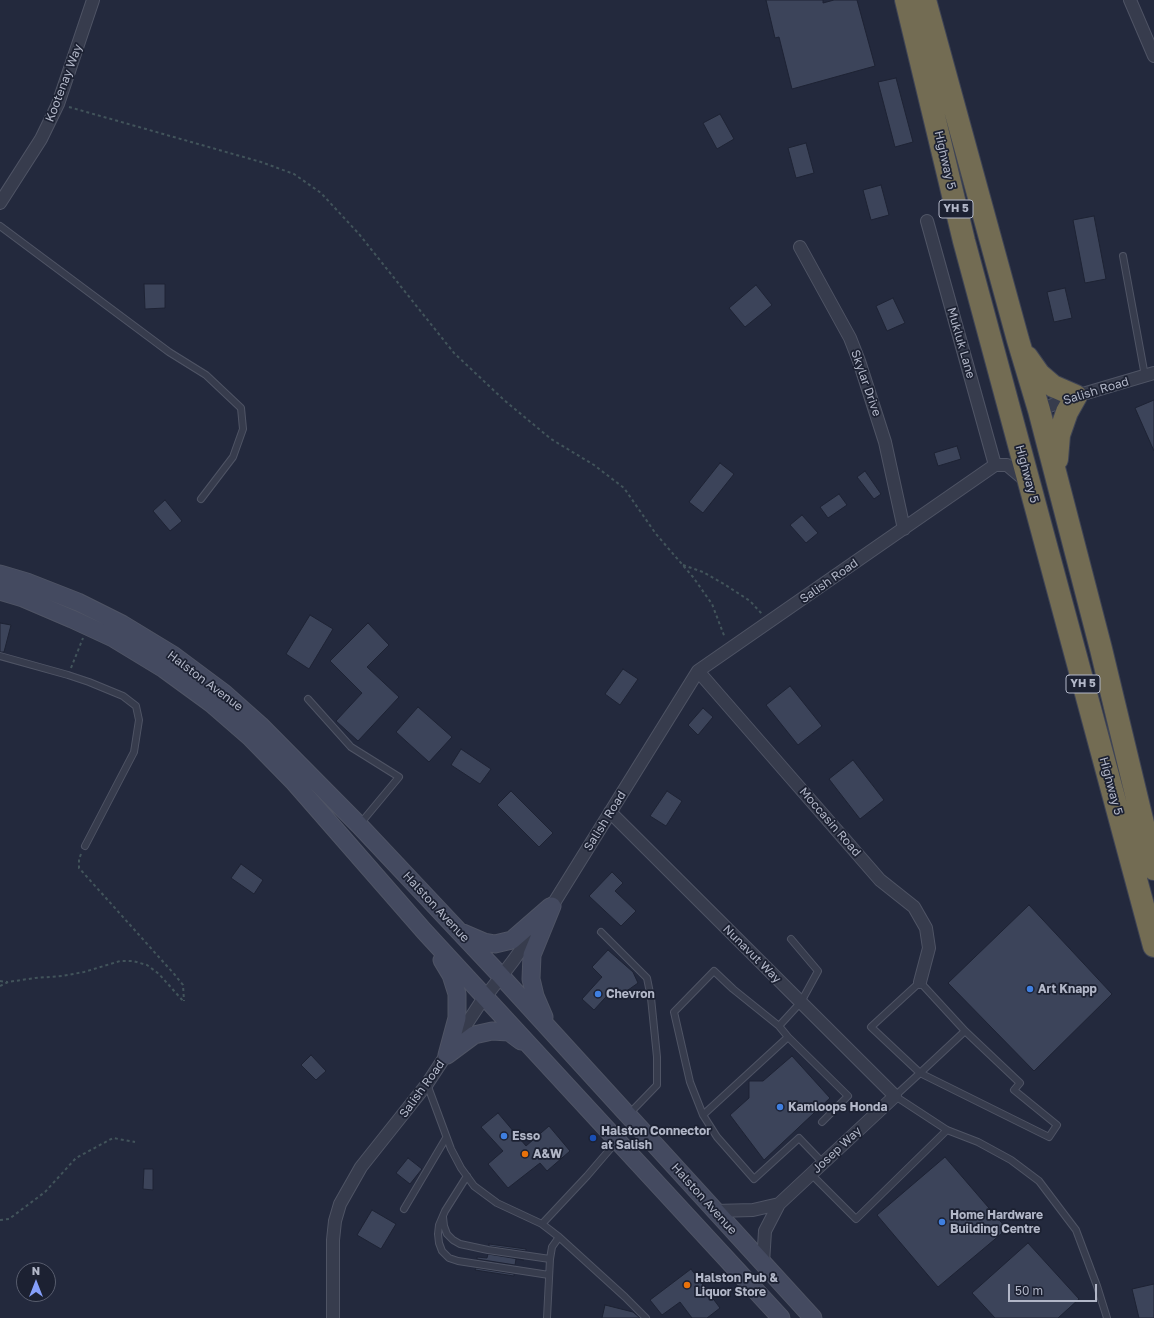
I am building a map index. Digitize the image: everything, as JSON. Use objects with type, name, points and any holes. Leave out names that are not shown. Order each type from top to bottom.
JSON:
[{"type":"highway","name":"Highway 5","points":[[906,0],[964,242],[1154,946]]},
{"type":"highway","name":"Highway 5","points":[[925,0],[1018,340],[1039,410],[1101,649],[1154,869]]},
{"type":"highway","points":[[964,242],[983,279],[998,318],[1009,358],[1023,398],[1039,410],[1032,421],[1033,435],[1085,649],[1079,669]]},
{"type":"highway","points":[[1018,340],[1030,362],[1039,374],[1054,386],[1076,396],[1067,412],[1058,435],[1057,479]]},
{"type":"main road","name":"Halston Avenue","points":[[0,574],[27,582],[78,602],[122,624],[173,656],[224,693],[260,726],[359,825],[458,930],[813,1318]]},
{"type":"main road","name":"Halston Avenue","points":[[0,591],[22,598],[88,626],[112,638],[164,669],[212,704],[250,737],[293,781],[424,931],[781,1318]]},
{"type":"main road","points":[[458,930],[484,942],[496,944],[512,940],[552,906]]},
{"type":"main road","points":[[550,1031],[535,996],[531,979],[532,955],[552,906]]},
{"type":"main road","points":[[424,931],[451,975],[457,994],[457,1018],[447,1055]]},
{"type":"main road","points":[[447,1055],[474,1035],[492,1031],[509,1032],[538,1054]]},
{"type":"street","name":"Kootenay Way","points":[[0,203],[41,139],[58,104],[93,0]]},
{"type":"street","points":[[1130,0],[1154,56]]},
{"type":"street","name":"Mukluk Lane","points":[[927,221],[995,465]]},
{"type":"street","name":"Skylar Drive","points":[[800,247],[850,338],[859,361],[885,442],[904,529]]},
{"type":"street","name":"Salish Road","points":[[1039,410],[1076,396],[1149,375]]},
{"type":"street","points":[[995,465],[1007,465],[1030,485]]},
{"type":"street","name":"Salish Road","points":[[333,1318],[333,1240],[335,1221],[340,1204],[361,1167],[427,1084],[485,997],[552,906],[698,671],[995,465]]},
{"type":"street","name":"Moccasin Road","points":[[698,671],[880,880],[914,907],[926,928],[929,948],[920,982]]},
{"type":"street","name":"Nunavut Way","points":[[610,812],[894,1096]]},
{"type":"street","name":"Josep Way","points":[[763,1263],[765,1231],[779,1204],[894,1096]]},
{"type":"street","points":[[714,1211],[753,1210],[779,1204]]},
{"type":"lane","points":[[0,226],[170,352],[206,375],[241,408],[244,429],[233,457],[201,499]]},
{"type":"lane","points":[[1123,256],[1149,375]]},
{"type":"lane","points":[[0,656],[68,675],[122,696],[136,706],[138,720],[134,752],[85,846]]},
{"type":"lane","points":[[308,699],[350,747],[399,777],[359,825]]},
{"type":"lane","points":[[601,932],[647,978],[651,998],[657,1085],[628,1115]]},
{"type":"lane","points":[[778,1026],[801,1002],[818,971],[791,940]]},
{"type":"lane","points":[[822,1122],[848,1096],[778,1026],[733,989],[714,971],[674,1012],[690,1082],[702,1115],[717,1137],[754,1179],[800,1138],[823,1163]]},
{"type":"lane","points":[[920,982],[965,1031],[1020,1083],[1014,1090],[1056,1125],[1049,1137],[920,1073],[871,1027],[920,982]]},
{"type":"lane","points":[[965,1031],[894,1096],[947,1130],[978,1142],[1011,1160],[1040,1181],[1076,1230],[1097,1286],[1107,1318]]},
{"type":"lane","points":[[702,1115],[788,1037]]},
{"type":"lane","points":[[427,1084],[450,1149],[474,1186],[497,1202],[542,1224],[559,1237],[628,1299],[646,1318]]},
{"type":"lane","points":[[811,1174],[856,1219],[947,1130]]},
{"type":"lane","points":[[404,1208],[446,1138]]},
{"type":"lane","points":[[542,1224],[587,1176],[617,1140]]},
{"type":"lane","points":[[467,1176],[439,1225],[439,1243],[442,1251],[449,1258],[458,1261],[549,1275]]},
{"type":"lane","points":[[443,1217],[447,1234],[460,1244],[488,1250],[550,1259]]},
{"type":"lane","points":[[547,1318],[550,1259],[552,1247],[559,1237]]},
{"type":"path","points":[[58,104],[261,162],[294,174],[321,193],[359,234],[454,353],[504,400],[551,438],[594,465],[624,488],[656,534],[682,564],[712,604],[723,631],[728,650]]},
{"type":"path","points":[[682,564],[703,572],[750,601],[769,622]]},
{"type":"path","points":[[68,675],[88,626]]},
{"type":"path","points":[[0,982],[62,976],[84,972],[120,961],[133,960],[147,965],[159,974],[184,1002],[183,985],[79,868],[79,859],[85,846]]},
{"type":"path","points":[[0,986],[8,982]]},
{"type":"path","points":[[0,1220],[9,1219],[45,1192],[76,1158],[113,1138],[135,1142]]},
{"type":"building","points":[[766,0],[823,0],[823,3],[834,0],[857,0],[875,66],[792,89],[779,37],[775,38]]},
{"type":"building","points":[[896,78],[913,142],[895,147],[878,82]]},
{"type":"building","points":[[720,114],[734,139],[717,149],[703,123]]},
{"type":"building","points":[[806,143],[814,173],[796,178],[788,148]]},
{"type":"building","points":[[881,185],[889,215],[871,220],[863,190]]},
{"type":"building","points":[[1094,216],[1106,279],[1085,283],[1073,220]]},
{"type":"building","points":[[144,284],[165,284],[165,308],[145,309]]},
{"type":"building","points":[[756,285],[772,305],[745,327],[729,308]]},
{"type":"building","points":[[1065,288],[1072,318],[1054,322],[1047,292]]},
{"type":"building","points":[[893,298],[905,323],[887,331],[876,306]]},
{"type":"building","points":[[1154,400],[1154,451],[1135,408]]},
{"type":"building","points":[[957,446],[961,459],[938,466],[934,453]]},
{"type":"building","points":[[720,463],[734,474],[703,513],[689,502]]},
{"type":"building","points":[[865,471],[881,494],[874,499],[857,477]]},
{"type":"building","points":[[839,494],[847,505],[828,518],[820,507]]},
{"type":"building","points":[[165,500],[182,521],[170,531],[153,511]]},
{"type":"building","points":[[802,515],[818,533],[806,543],[790,525]]},
{"type":"building","points":[[310,615],[333,629],[309,669],[286,654]]},
{"type":"building","points":[[0,623],[11,625],[4,652],[0,652]]},
{"type":"building","points":[[368,623],[389,645],[367,667],[399,697],[358,741],[336,721],[362,693],[330,661]]},
{"type":"building","points":[[623,669],[638,679],[620,705],[605,694]]},
{"type":"building","points":[[790,686],[822,726],[798,745],[766,705]]},
{"type":"building","points":[[418,707],[452,737],[429,762],[396,732]]},
{"type":"building","points":[[703,708],[713,717],[698,735],[688,725]]},
{"type":"building","points":[[461,749],[491,769],[480,784],[451,765]]},
{"type":"building","points":[[853,760],[884,800],[860,819],[829,779]]},
{"type":"building","points":[[511,791],[553,833],[539,847],[497,805]]},
{"type":"building","points":[[667,791],[682,801],[666,826],[650,816]]},
{"type":"building","points":[[241,864],[263,880],[254,894],[231,878]]},
{"type":"building","points":[[612,872],[623,883],[615,891],[636,911],[621,926],[589,896]]},
{"type":"building","name":"Art Knapp","points":[[1029,905],[1112,994],[1034,1071],[948,983]]},
{"type":"building","points":[[608,950],[633,972],[638,983],[621,995],[614,988],[594,1010],[582,999],[602,977],[592,967]]},
{"type":"building","points":[[311,1055],[326,1071],[316,1080],[301,1065]]},
{"type":"building","name":"Kamloops Honda","points":[[792,1056],[830,1098],[764,1160],[730,1115],[749,1098],[749,1081],[763,1081]]},
{"type":"building","points":[[498,1113],[526,1146],[549,1126],[570,1151],[547,1171],[540,1163],[508,1188],[488,1164],[503,1151],[481,1127]]},
{"type":"building","name":"Home Hardware Building Centre","points":[[945,1157],[1007,1229],[938,1287],[877,1215]]},
{"type":"building","points":[[408,1158],[422,1169],[410,1184],[396,1173]]},
{"type":"building","points":[[144,1169],[153,1169],[153,1190],[143,1189]]},
{"type":"building","points":[[372,1210],[396,1224],[381,1249],[357,1235]]},
{"type":"building","points":[[1028,1243],[1079,1299],[1058,1318],[995,1318],[972,1293]]},
{"type":"building","points":[[489,1244],[526,1249],[526,1251],[489,1246]]},
{"type":"building","points":[[488,1254],[524,1260],[516,1259],[515,1265],[477,1259],[477,1257],[487,1258]]},
{"type":"building","points":[[476,1268],[514,1274],[514,1276],[475,1270]]},
{"type":"building","name":"Halston Pub & Liquor Store","points":[[691,1269],[720,1308],[707,1318],[692,1318],[680,1302],[662,1315],[650,1300]]},
{"type":"building","points":[[1154,1284],[1154,1318],[1139,1318],[1132,1289]]},
{"type":"building","points":[[605,1305],[633,1312],[640,1318],[602,1318]]},
{"type":"place","name":"Art Knapp","points":[[1030,989]]},
{"type":"place","name":"Chevron","points":[[598,994]]},
{"type":"place","name":"Kamloops Honda","points":[[780,1107]]},
{"type":"place","name":"Esso","points":[[504,1136]]},
{"type":"place","name":"Halston Connector at Salish","points":[[593,1138]]},
{"type":"place","name":"A&W","points":[[525,1154]]},
{"type":"place","name":"Home Hardware Building Centre","points":[[942,1222]]},
{"type":"place","name":"Halston Pub & Liquor Store","points":[[687,1285]]}]
